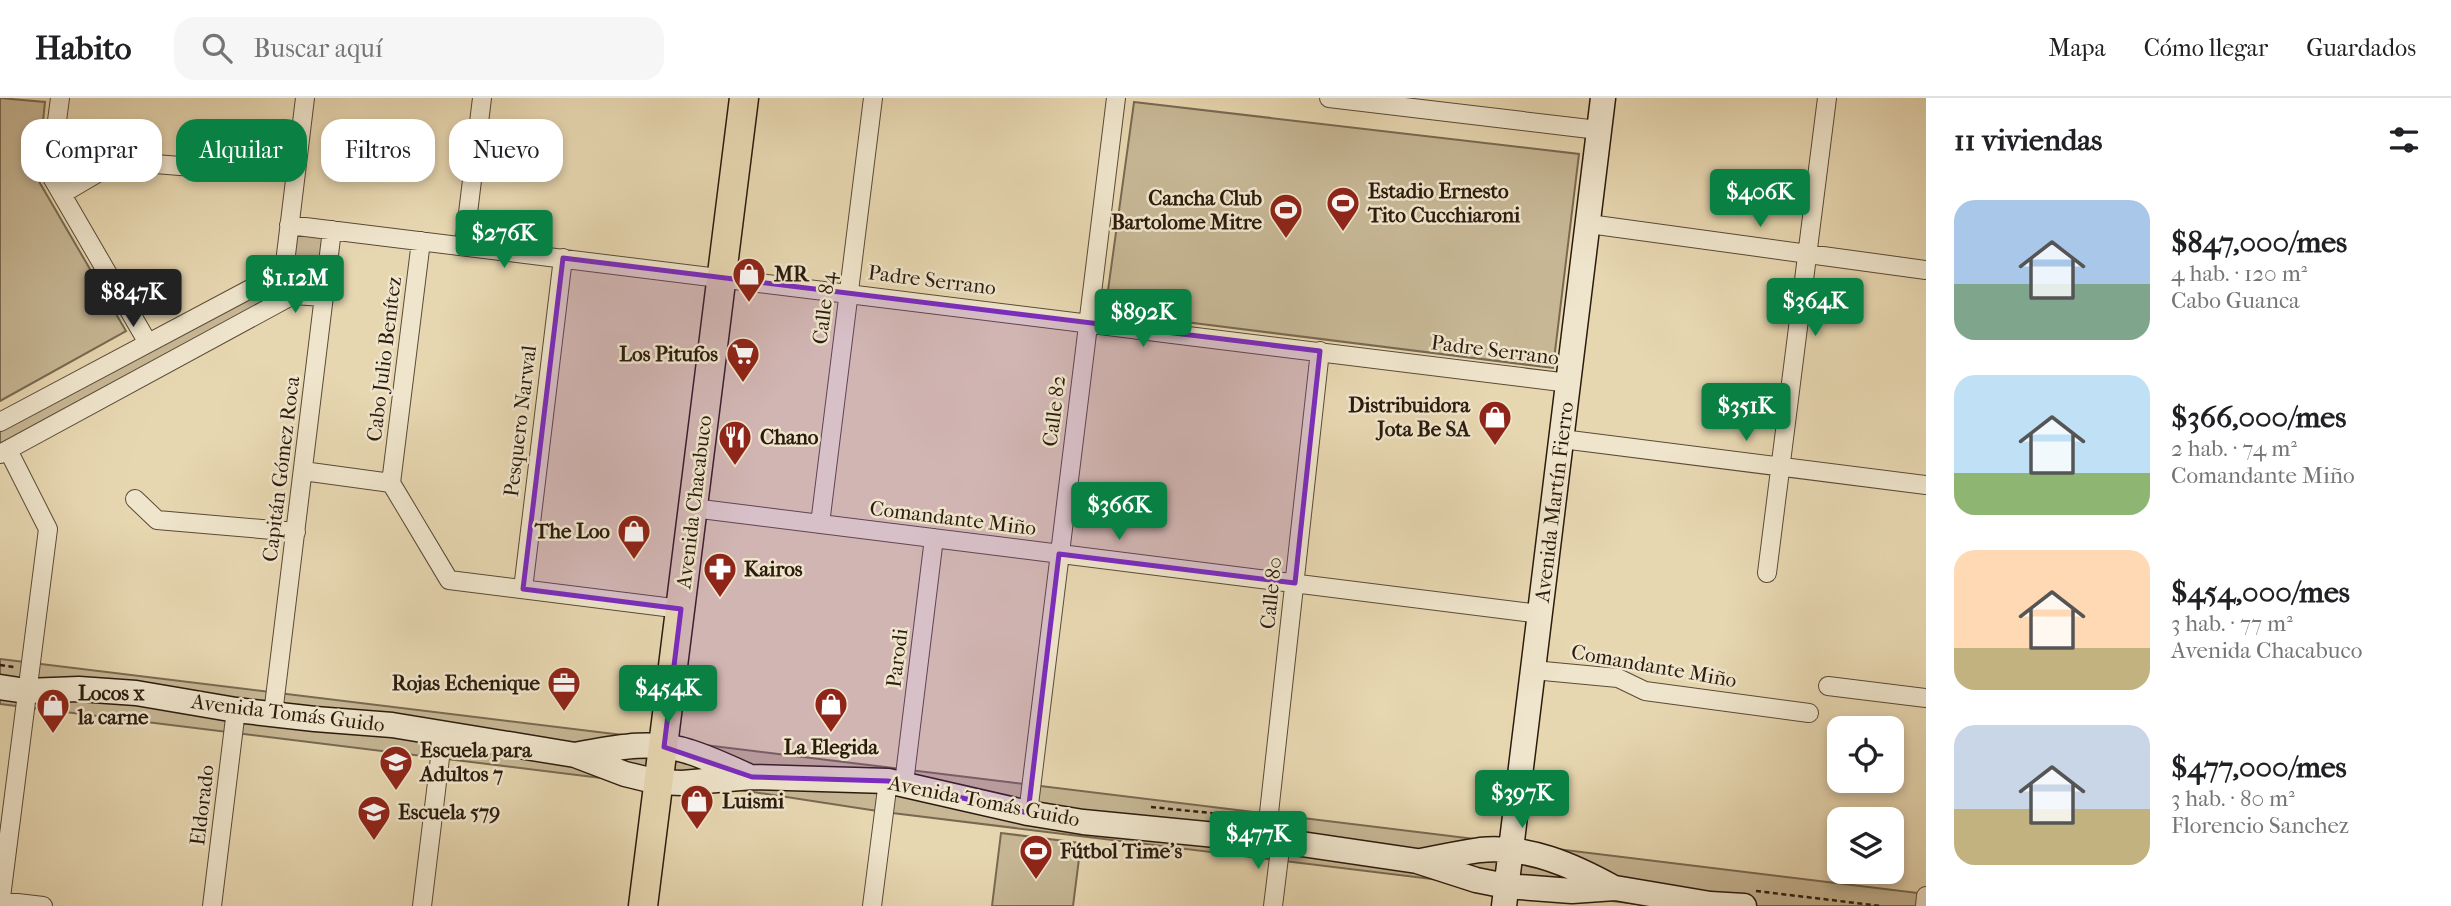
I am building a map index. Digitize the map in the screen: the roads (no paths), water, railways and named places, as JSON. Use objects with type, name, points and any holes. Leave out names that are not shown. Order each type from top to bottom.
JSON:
[{"type":"main road","name":"Avenida Chacabuco","points":[[643,906],[744,98]]},
{"type":"main road","name":"Avenida Martín Fierro","points":[[1505,896],[1603,98]]},
{"type":"main road","name":"Avenida Tomás Guido","points":[[0,687],[26,691],[79,688],[136,693],[273,714],[392,725],[575,755],[625,774],[658,782],[682,783],[752,777],[896,782],[1028,813],[1083,822],[1224,835],[1417,861],[1476,880],[1505,896],[1615,888],[1710,904],[1744,906]]},
{"type":"main road","name":"Avenida Tomás Guido","points":[[575,755],[633,745],[664,747],[689,751],[752,777]]},
{"type":"main road","name":"Avenida Tomás Guido","points":[[1417,861],[1482,850],[1510,851],[1578,868],[1615,888]]},
{"type":"street","points":[[60,98],[50,174],[148,343]]},
{"type":"street","points":[[288,284],[289,225],[305,98]]},
{"type":"street","points":[[464,246],[482,98]]},
{"type":"street","name":"Calle 84","points":[[820,524],[873,98]]},
{"type":"street","name":"Calle 82","points":[[1028,813],[1116,98]]},
{"type":"street","points":[[1329,98],[1598,130]]},
{"type":"street","points":[[1767,573],[1827,98]]},
{"type":"street","points":[[62,194],[118,161],[176,166]]},
{"type":"street","points":[[1589,224],[1926,270]]},
{"type":"street","name":"Padre Serrano","points":[[289,225],[1569,383]]},
{"type":"street","name":"Capitán Gómez Roca","points":[[273,714],[332,230]]},
{"type":"street","name":"Cabo Julio Benítez","points":[[391,483],[421,241]]},
{"type":"street","name":"Pesquero Narwal","points":[[523,589],[563,258]]},
{"type":"street","points":[[43,906],[0,902],[48,529],[4,452],[288,284]]},
{"type":"street","points":[[0,422],[148,343],[288,284],[324,297]]},
{"type":"street","name":"Calle 80","points":[[1273,906],[1274,841],[1295,583],[1320,351]]},
{"type":"street","points":[[1562,439],[1926,485]]},
{"type":"street","points":[[303,471],[391,483],[449,580],[681,609]]},
{"type":"street","points":[[135,499],[157,520],[296,532]]},
{"type":"street","name":"Comandante Miño","points":[[693,508],[1540,614]]},
{"type":"street","name":"Parodi","points":[[872,906],[896,782],[934,538]]},
{"type":"street","name":"Comandante Miño","points":[[1533,670],[1618,678],[1645,691],[1809,713]]},
{"type":"street","points":[[1828,685],[1926,698]]},
{"type":"street","name":"Eldorado","points":[[212,906],[236,709]]},
{"type":"street","points":[[422,906],[443,733]]},
{"type":"street","points":[[1925,906],[1926,896]]},
{"type":"place","name":"Estadio Ernesto Tito Cucchiaroni","points":[[1343,233]]},
{"type":"place","name":"Cancha Club Bartolome Mitre","points":[[1286,240]]},
{"type":"place","name":"MR","points":[[749,304]]},
{"type":"place","name":"Los Pitufos","points":[[743,384]]},
{"type":"place","name":"Distribuidora Jota Be SA","points":[[1495,447]]},
{"type":"place","name":"Chano","points":[[735,467]]},
{"type":"place","name":"The Loo","points":[[634,561]]},
{"type":"place","name":"Kairos","points":[[720,599]]},
{"type":"place","name":"Rojas Echenique","points":[[564,713]]},
{"type":"place","name":"La Elegida","points":[[831,734]]},
{"type":"place","name":"Locos x la carne","points":[[53,735]]},
{"type":"place","name":"Escuela para Adultos 7","points":[[396,792]]},
{"type":"place","name":"Luismi","points":[[697,831]]},
{"type":"place","name":"Escuela 579","points":[[374,842]]},
{"type":"place","name":"Fútbol Time's","points":[[1036,881]]}]
